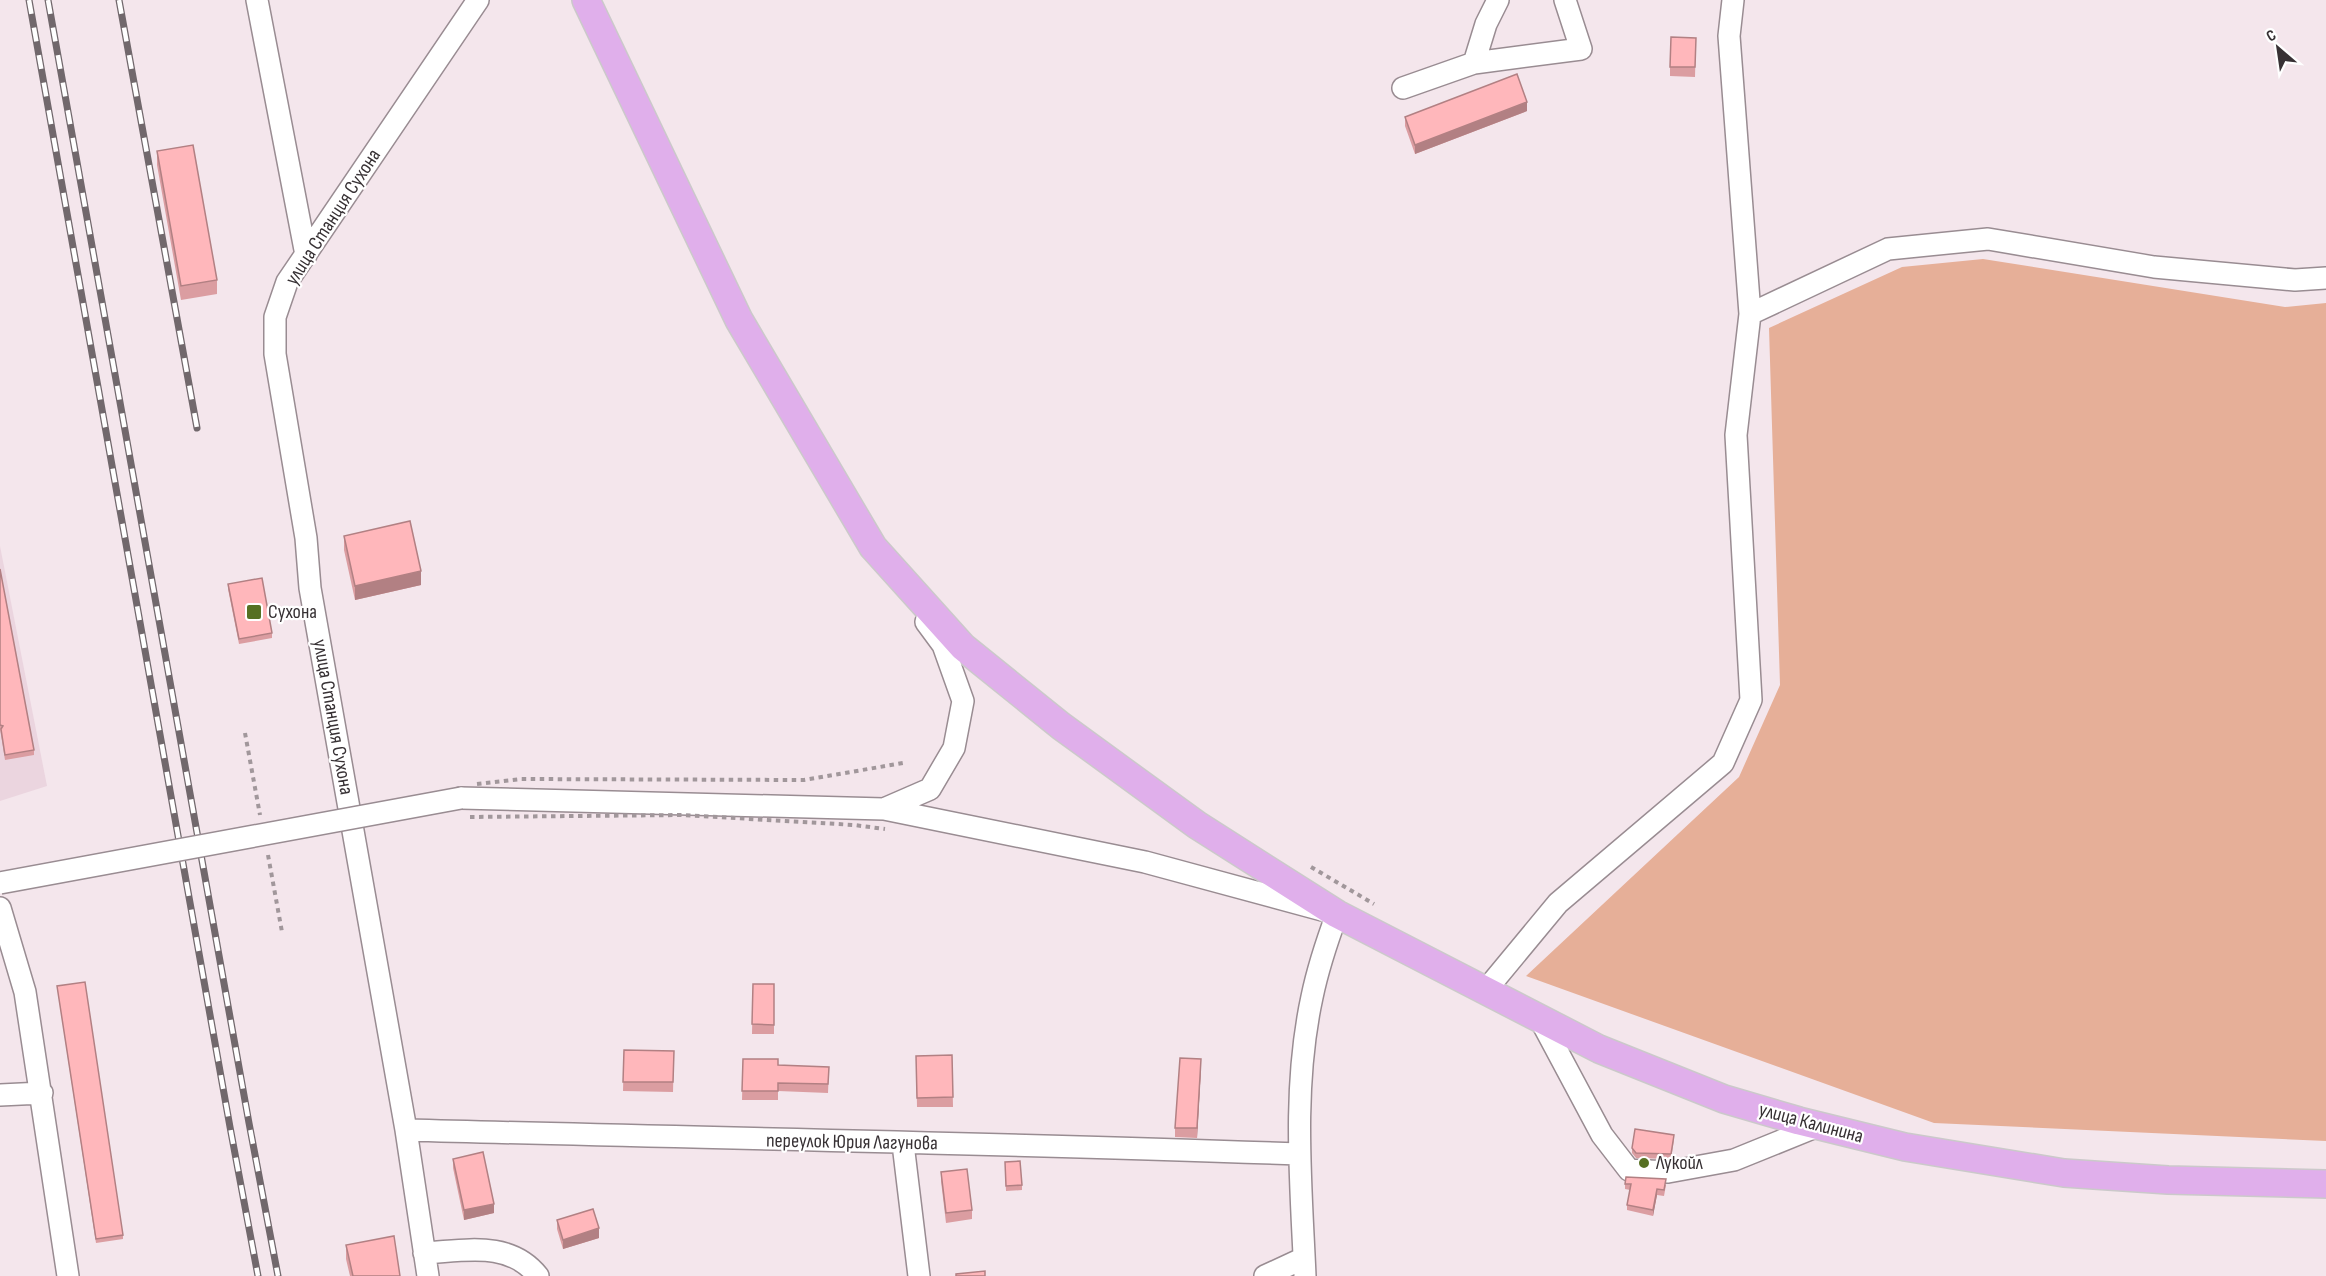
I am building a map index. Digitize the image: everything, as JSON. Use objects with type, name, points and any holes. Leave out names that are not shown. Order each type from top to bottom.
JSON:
[{"type":"main road","name":"улица Калинина","points":[[586,0],[739,320],[873,548],[963,647],[1061,726],[1197,825],[1336,914],[1599,1048],[1724,1099],[1818,1126],[1905,1147],[2064,1173],[2168,1180],[2326,1184]]},
{"type":"street","points":[[256,0],[306,255]]},
{"type":"street","name":"улица Станция Сухона","points":[[428,1276],[406,1130],[310,588],[306,538],[275,354],[275,317],[287,282],[478,0]]},
{"type":"street","points":[[1474,63],[1486,24],[1498,0]]},
{"type":"street","points":[[1403,88],[1474,63],[1581,49],[1564,0]]},
{"type":"street","points":[[1486,990],[1558,903],[1723,763],[1751,700],[1736,435],[1750,314],[1729,36],[1733,0]]},
{"type":"street","points":[[1750,314],[1888,249],[1988,239],[2154,267],[2295,280],[2326,278]]},
{"type":"street","points":[[873,548],[943,645],[963,701],[954,748],[930,789],[884,819]]},
{"type":"street","points":[[0,883],[263,847],[460,798],[884,819],[1145,862],[1336,914],[1311,999],[1301,1087],[1299,1154],[1305,1267],[1265,1276]]},
{"type":"street","points":[[0,908],[25,992],[68,1276]]},
{"type":"street","points":[[1539,1017],[1602,1135],[1629,1170],[1668,1172],[1734,1160],[1818,1126]]},
{"type":"street","points":[[0,1095],[42,1093]]},
{"type":"street","name":"переулок Юрия Лагунова","points":[[406,1130],[903,1144],[1090,1146],[1299,1154]]},
{"type":"street","points":[[903,1144],[919,1276]]},
{"type":"street","points":[[424,1253],[490,1250],[513,1255],[530,1266],[538,1276]]},
{"type":"path","points":[[245,733],[263,847],[282,932]]},
{"type":"path","points":[[459,817],[682,815],[854,825],[884,819]]},
{"type":"path","points":[[1301,861],[1375,904]]},
{"type":"shaded area","points":[[1983,259],[2285,307],[2326,303],[2326,1141],[1934,1123],[1526,976],[1739,777],[1780,685],[1769,328],[1902,267]]},
{"type":"shaded area","points":[[0,546],[47,786],[0,801]]},
{"type":"building","points":[[1671,37],[1696,38],[1695,67],[1670,67]]},
{"type":"building","points":[[1517,74],[1527,102],[1415,145],[1405,117]]},
{"type":"building","points":[[193,145],[217,280],[181,286],[157,151]]},
{"type":"building","points":[[410,521],[421,571],[355,586],[344,536]]},
{"type":"building","points":[[0,569],[34,750],[5,755],[1,729],[3,726],[0,725]]},
{"type":"building","points":[[262,578],[272,633],[239,639],[228,584]]},
{"type":"building","points":[[85,982],[123,1235],[96,1239],[57,986]]},
{"type":"building","points":[[753,984],[774,984],[774,1025],[752,1024]]},
{"type":"building","points":[[624,1050],[674,1051],[673,1082],[623,1082]]},
{"type":"building","points":[[952,1055],[953,1097],[917,1098],[916,1056]]},
{"type":"building","points":[[1180,1058],[1201,1059],[1197,1128],[1175,1128]]},
{"type":"building","points":[[743,1059],[778,1059],[778,1065],[829,1067],[828,1084],[778,1083],[778,1091],[742,1091]]},
{"type":"building","points":[[1635,1129],[1674,1135],[1671,1154],[1636,1153],[1632,1148]]},
{"type":"building","points":[[483,1152],[494,1204],[464,1210],[453,1159]]},
{"type":"building","points":[[1020,1161],[1022,1185],[1006,1186],[1005,1162]]},
{"type":"building","points":[[967,1169],[972,1210],[946,1213],[941,1172]]},
{"type":"building","points":[[1626,1177],[1666,1179],[1664,1190],[1657,1189],[1653,1210],[1627,1205],[1631,1184],[1625,1184]]},
{"type":"building","points":[[593,1209],[599,1228],[563,1240],[557,1220]]},
{"type":"building","points":[[394,1236],[400,1276],[353,1276],[346,1245]]},
{"type":"building","points":[[985,1271],[985,1276],[956,1276],[956,1274]]},
{"type":"railway","points":[[29,0],[258,1276]]},
{"type":"railway","points":[[48,0],[278,1276]]},
{"type":"railway","points":[[119,0],[197,428]]},
{"type":"place","name":"Сухона","points":[[254,612]]},
{"type":"place","name":"Лукойл","points":[[1644,1163]]}]
